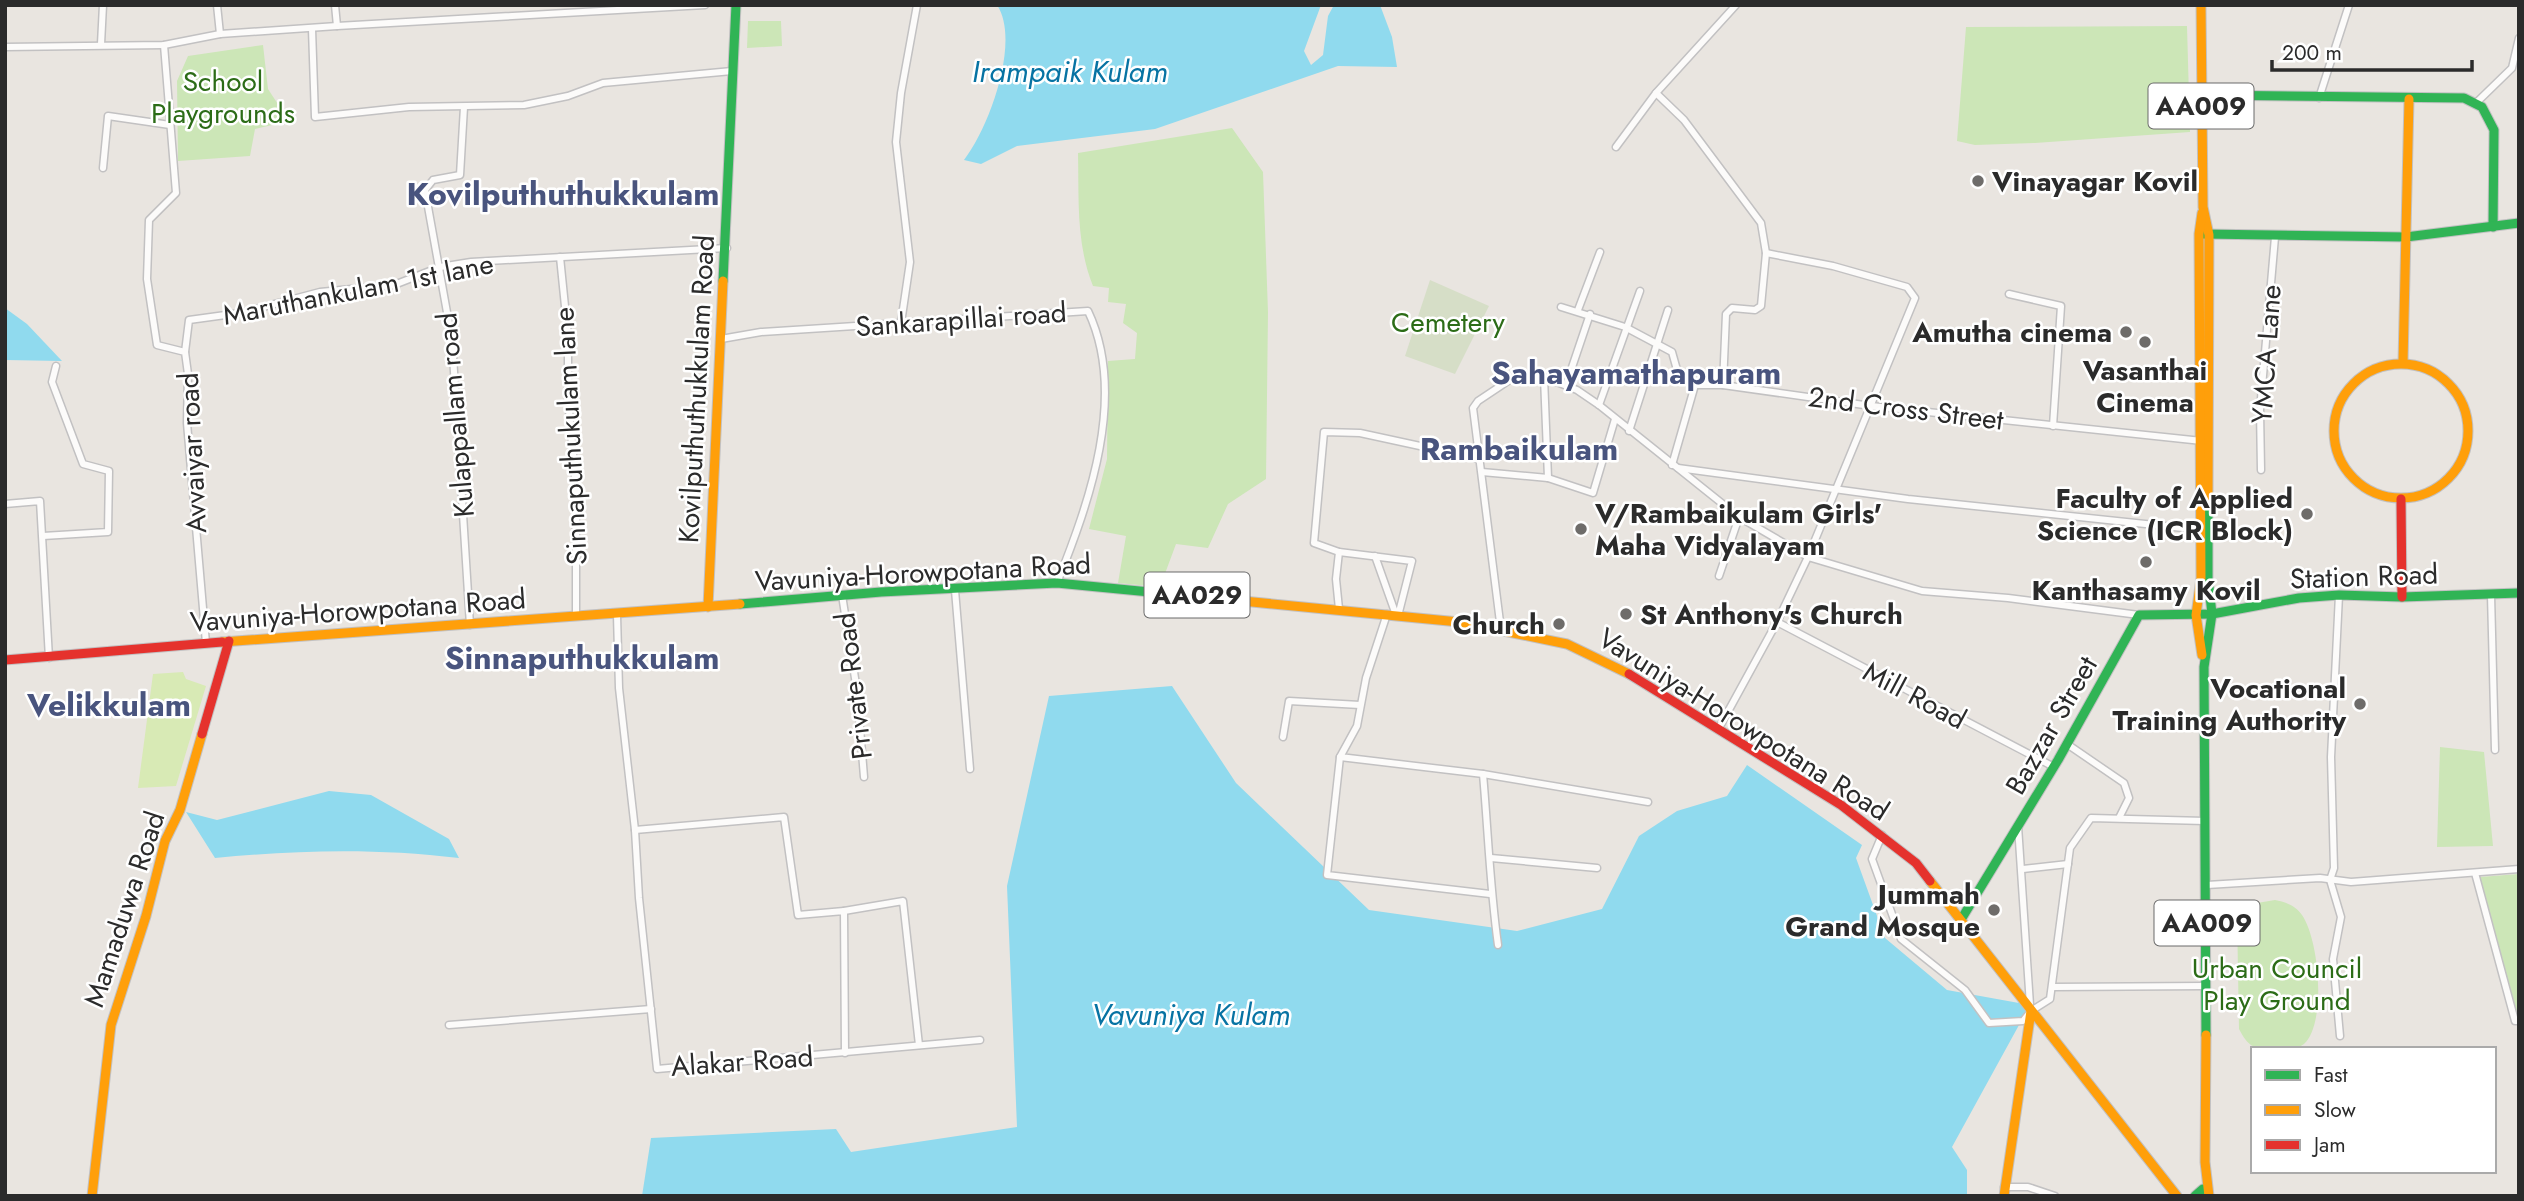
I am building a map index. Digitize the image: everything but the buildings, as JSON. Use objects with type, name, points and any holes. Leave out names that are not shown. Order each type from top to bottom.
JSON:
[{"type":"main road","name":"Kovilputhuthukkulam Road","points":[[708,607],[727,248],[736,5]]},
{"type":"main road","name":"AA009","points":[[2201,5],[2205,530],[2212,614],[2204,667]]},
{"type":"main road","points":[[2201,95],[2409,99],[2453,97],[2475,104],[2486,113],[2494,130],[2493,227]]},
{"type":"main road","points":[[2403,363],[2409,99]]},
{"type":"main road","points":[[2204,234],[2406,237],[2519,223]]},
{"type":"main road","points":[[2403,363],[2426,368],[2446,380],[2461,398],[2469,420],[2469,443],[2460,465],[2445,483],[2424,495],[2401,499],[2380,496],[2353,478],[2336,452],[2333,431],[2337,410],[2354,383],[2381,366],[2403,363]]},
{"type":"main road","points":[[2401,499],[2402,597]]},
{"type":"main road","name":"AA009","points":[[2205,530],[2196,615],[2204,667],[2207,885],[2205,1190]]},
{"type":"main road","name":"Vavuniya-Horowpotana Road","points":[[5,660],[229,641],[617,615],[842,595],[1058,583],[1394,615],[1501,630],[1567,644],[1596,655],[1719,728],[1841,805],[1916,863],[1962,918],[2178,1196]]},
{"type":"main road","name":"Station Road","points":[[2212,614],[2299,598],[2339,594],[2402,597],[2519,593]]},
{"type":"main road","points":[[2139,615],[2212,614]]},
{"type":"main road","name":"Bazzar Street","points":[[1962,918],[2054,767],[2139,615]]},
{"type":"main road","name":"Mamaduwa Road","points":[[92,1196],[111,1025],[146,916],[165,841],[180,810],[229,641]]},
{"type":"main road","points":[[2004,1192],[2030,1008]]},
{"type":"main road","name":"Vavuniya-Horowpotana Road","points":[[2168,1182],[2185,1196]]},
{"type":"main road","points":[[2195,1196],[2205,1190]]},
{"type":"street","points":[[101,44],[103,5]]},
{"type":"street","points":[[217,5],[220,34]]},
{"type":"street","points":[[335,5],[337,26]]},
{"type":"street","points":[[5,47],[164,45],[220,34],[589,9],[705,5]]},
{"type":"street","points":[[901,323],[909,262],[896,142],[901,93],[917,5]]},
{"type":"street","points":[[1616,148],[1657,93],[1736,5]]},
{"type":"street","points":[[2319,98],[2349,5]]},
{"type":"street","points":[[312,29],[316,117],[409,107],[524,105],[568,96],[603,83],[732,71]]},
{"type":"street","points":[[2475,104],[2512,68],[2519,38]]},
{"type":"street","name":"Avvaiyar road","points":[[164,45],[176,193],[149,220],[147,279],[157,345],[185,352],[188,374],[187,423],[206,643]]},
{"type":"street","points":[[1657,93],[1684,120],[1761,223],[1766,253],[1761,306],[1755,310],[1732,308],[1726,314],[1723,385]]},
{"type":"street","name":"Kulappallam road","points":[[464,107],[460,175],[433,180],[425,190],[453,353],[470,625]]},
{"type":"street","points":[[103,168],[108,116],[170,125]]},
{"type":"street","name":"YMCA Lane","points":[[2261,470],[2260,410],[2275,237]]},
{"type":"street","name":"Maruthankulam 1st lane","points":[[185,352],[188,320],[240,313],[320,292],[394,285],[440,267],[559,257],[727,248]]},
{"type":"street","points":[[1578,310],[1600,253]]},
{"type":"street","points":[[1719,728],[1777,622],[1808,557],[1914,302],[1910,289],[1833,266],[1766,253]]},
{"type":"street","name":"Sinnaputhukulam lane","points":[[559,257],[568,336],[568,400],[576,487],[576,616]]},
{"type":"street","points":[[1599,405],[1640,290]]},
{"type":"street","points":[[2009,294],[2061,306],[2053,426]]},
{"type":"street","points":[[1561,307],[1578,310],[1625,327],[1676,357],[1679,377],[1695,385],[1674,467]]},
{"type":"street","points":[[1629,430],[1668,310]]},
{"type":"street","name":"Sankarapillai road","points":[[721,339],[761,332],[1088,311],[1099,340],[1102,427],[1094,475],[1081,522],[1058,583]]},
{"type":"street","points":[[1566,385],[1590,314]]},
{"type":"street","points":[[43,536],[107,532],[109,471],[83,464],[52,382],[56,366]]},
{"type":"street","points":[[1501,630],[1475,404],[1514,377],[1525,374],[1566,385],[1599,405],[1740,517],[1808,557],[1922,591],[2008,598],[2139,615]]},
{"type":"street","points":[[1544,377],[1548,478]]},
{"type":"street","name":"2nd Cross Street","points":[[1695,385],[1723,385],[1871,405],[2206,442]]},
{"type":"street","points":[[1482,472],[1548,478],[1593,493],[1615,419]]},
{"type":"street","points":[[1480,459],[1360,433],[1325,431],[1314,543],[1339,552],[1412,561],[1360,705],[1357,726],[1340,757],[1327,875],[1490,894]]},
{"type":"street","points":[[1674,467],[2205,530]]},
{"type":"street","points":[[5,504],[40,501],[49,658]]},
{"type":"street","points":[[1718,576],[1740,517]]},
{"type":"street","points":[[1339,552],[1336,579],[1339,609]]},
{"type":"street","points":[[1375,555],[1394,615]]},
{"type":"street","points":[[955,590],[970,769]]},
{"type":"street","points":[[2339,594],[2331,757],[2334,868],[2330,880],[2341,917],[2333,959],[2340,1036]]},
{"type":"street","name":"Private Road","points":[[842,595],[857,691],[864,777]]},
{"type":"street","points":[[2491,595],[2495,750]]},
{"type":"street","name":"Alakar Road","points":[[617,615],[619,688],[657,1069],[980,1040]]},
{"type":"street","name":"Mill Road","points":[[1777,622],[2054,767]]},
{"type":"street","points":[[1283,737],[1289,701],[1360,705]]},
{"type":"street","points":[[2067,744],[2124,783],[2129,797],[2119,818]]},
{"type":"street","points":[[1340,757],[1483,774],[1648,802]]},
{"type":"street","points":[[1483,774],[1491,858],[1490,894],[1498,945]]},
{"type":"street","points":[[635,830],[784,817],[798,915],[844,911],[903,901],[919,1045]]},
{"type":"street","points":[[2030,1008],[2050,999],[2070,848],[2091,818],[2149,822],[2205,821]]},
{"type":"street","points":[[1882,835],[1872,859],[1901,939],[1965,990],[1989,1023],[2023,1021],[2030,1008],[2023,869],[2018,827]]},
{"type":"street","points":[[1491,858],[1597,868]]},
{"type":"street","points":[[2023,869],[2068,864]]},
{"type":"street","points":[[2207,885],[2266,879],[2351,883],[2519,869]]},
{"type":"street","points":[[2475,873],[2515,1021],[2519,1021]]},
{"type":"street","points":[[844,911],[845,1053]]},
{"type":"street","points":[[2053,987],[2206,986]]},
{"type":"street","points":[[449,1025],[651,1009]]},
{"type":"street","points":[[2004,1192],[2028,1187],[2055,1196]]},
{"type":"green space","points":[[748,21],[781,21],[782,46],[747,48]]},
{"type":"green space","points":[[2187,26],[2190,132],[2035,143],[1975,145],[1957,141],[1966,27]]},
{"type":"green space","name":"School Playgrounds","points":[[263,45],[268,89],[289,121],[255,129],[250,156],[178,161],[177,81],[188,56]]},
{"type":"green space","points":[[1232,128],[1263,172],[1268,312],[1266,479],[1228,504],[1208,548],[1176,544],[1160,587],[1118,583],[1126,536],[1089,529],[1107,459],[1108,361],[1135,359],[1137,333],[1123,323],[1126,304],[1108,302],[1109,288],[1093,286],[1084,254],[1080,221],[1078,153]]},
{"type":"green space","name":"Cemetery","points":[[1430,280],[1489,306],[1455,374],[1405,356]]},
{"type":"green space","points":[[183,672],[186,679],[206,686],[176,786],[138,788],[153,674]]},
{"type":"green space","points":[[2440,747],[2484,752],[2493,846],[2437,847]]},
{"type":"green space","points":[[2519,874],[2519,1017],[2518,1017],[2480,877]]},
{"type":"green space","name":"Urban Council Play Ground","points":[[2275,900],[2283,902],[2297,909],[2308,927],[2316,961],[2318,1000],[2311,1033],[2299,1047],[2256,1047],[2248,1043],[2239,1029],[2237,914],[2245,905]]},
{"type":"water","name":"Irampaik Kulam","points":[[997,5],[1321,5],[1304,51],[1311,65],[1323,55],[1328,16],[1334,5],[1380,5],[1392,37],[1397,67],[1338,66],[1155,129],[1017,146],[981,164],[964,160],[974,146],[992,106],[1004,61],[1003,21]]},
{"type":"water","points":[[5,308],[27,324],[62,361],[5,360]]},
{"type":"water","name":"Vavuniya Kulam","points":[[1172,686],[1236,783],[1369,910],[1517,931],[1602,909],[1639,836],[1677,811],[1727,796],[1747,765],[1862,845],[1856,858],[1885,938],[1947,990],[2030,1005],[1952,1147],[1967,1170],[1967,1196],[642,1196],[651,1138],[836,1129],[851,1152],[1017,1127],[1007,886],[1049,696]]},
{"type":"water","points":[[329,791],[371,795],[449,839],[459,858],[337,851],[215,858],[186,812],[217,820]]},
{"type":"traffic: fast","points":[[723,281],[736,5]]},
{"type":"traffic: fast","points":[[2201,95],[2464,98],[2482,107],[2494,130],[2493,227]]},
{"type":"traffic: fast","points":[[2203,234],[2406,237],[2519,223]]},
{"type":"traffic: fast","points":[[2206,1035],[2204,667],[2212,614],[2208,578],[2208,503]]},
{"type":"traffic: fast","points":[[740,604],[881,592],[1057,583],[1160,593]]},
{"type":"traffic: fast","points":[[1962,918],[2058,760],[2139,615],[2212,614],[2299,598],[2339,595],[2402,597],[2519,593]]},
{"type":"traffic: fast","points":[[2195,1196],[2203,1189]]},
{"type":"traffic: slow","points":[[2201,5],[2203,207],[2209,235],[2208,503]]},
{"type":"traffic: slow","points":[[2403,363],[2409,99]]},
{"type":"traffic: slow","points":[[2202,213],[2199,234],[2201,578],[2196,615],[2202,655]]},
{"type":"traffic: slow","points":[[708,607],[723,281]]},
{"type":"traffic: slow","points":[[2401,364],[2427,369],[2449,383],[2463,405],[2468,431],[2463,457],[2449,479],[2427,493],[2401,498],[2375,493],[2353,479],[2339,457],[2334,431],[2339,405],[2353,383],[2375,369],[2401,364]]},
{"type":"traffic: slow","points":[[1160,593],[1459,622],[1567,644],[1629,674]]},
{"type":"traffic: slow","points":[[222,642],[740,604]]},
{"type":"traffic: slow","points":[[92,1196],[111,1025],[146,916],[165,841],[180,810],[202,734]]},
{"type":"traffic: slow","points":[[1930,881],[2177,1196]]},
{"type":"traffic: slow","points":[[2004,1196],[2031,1011]]},
{"type":"traffic: slow","points":[[2206,1035],[2205,1162],[2209,1196]]},
{"type":"traffic: jam","points":[[2401,499],[2402,597]]},
{"type":"traffic: jam","points":[[202,734],[229,641]]},
{"type":"traffic: jam","points":[[5,660],[222,642]]},
{"type":"traffic: jam","points":[[1629,674],[1841,805],[1916,863],[1930,881]]},
{"type":"place","name":"Vinayagar Kovil","points":[[1978,181]]},
{"type":"place","name":"Amutha cinema","points":[[2126,332]]},
{"type":"place","name":"Vasanthai Cinema","points":[[2145,342]]},
{"type":"place","name":"Faculty of Applied Science (ICR Block)","points":[[2307,514]]},
{"type":"place","name":"V/Rambaikulam Girls' Maha Vidyalayam","points":[[1581,529]]},
{"type":"place","name":"Kanthasamy Kovil","points":[[2146,562]]},
{"type":"place","name":"St Anthony's Church","points":[[1626,614]]},
{"type":"place","name":"Church","points":[[1559,624]]},
{"type":"place","name":"Vocational Training Authority","points":[[2360,704]]},
{"type":"place","name":"Jummah Grand Mosque","points":[[1994,910]]},
{"type":"district","name":"Kovilputhuthukkulam","points":[[563,194]]},
{"type":"district","name":"Sahayamathapuram","points":[[1636,373]]},
{"type":"district","name":"Rambaikulam","points":[[1519,449]]},
{"type":"district","name":"Sinnaputhukkulam","points":[[582,658]]},
{"type":"district","name":"Velikkulam","points":[[109,705]]}]
